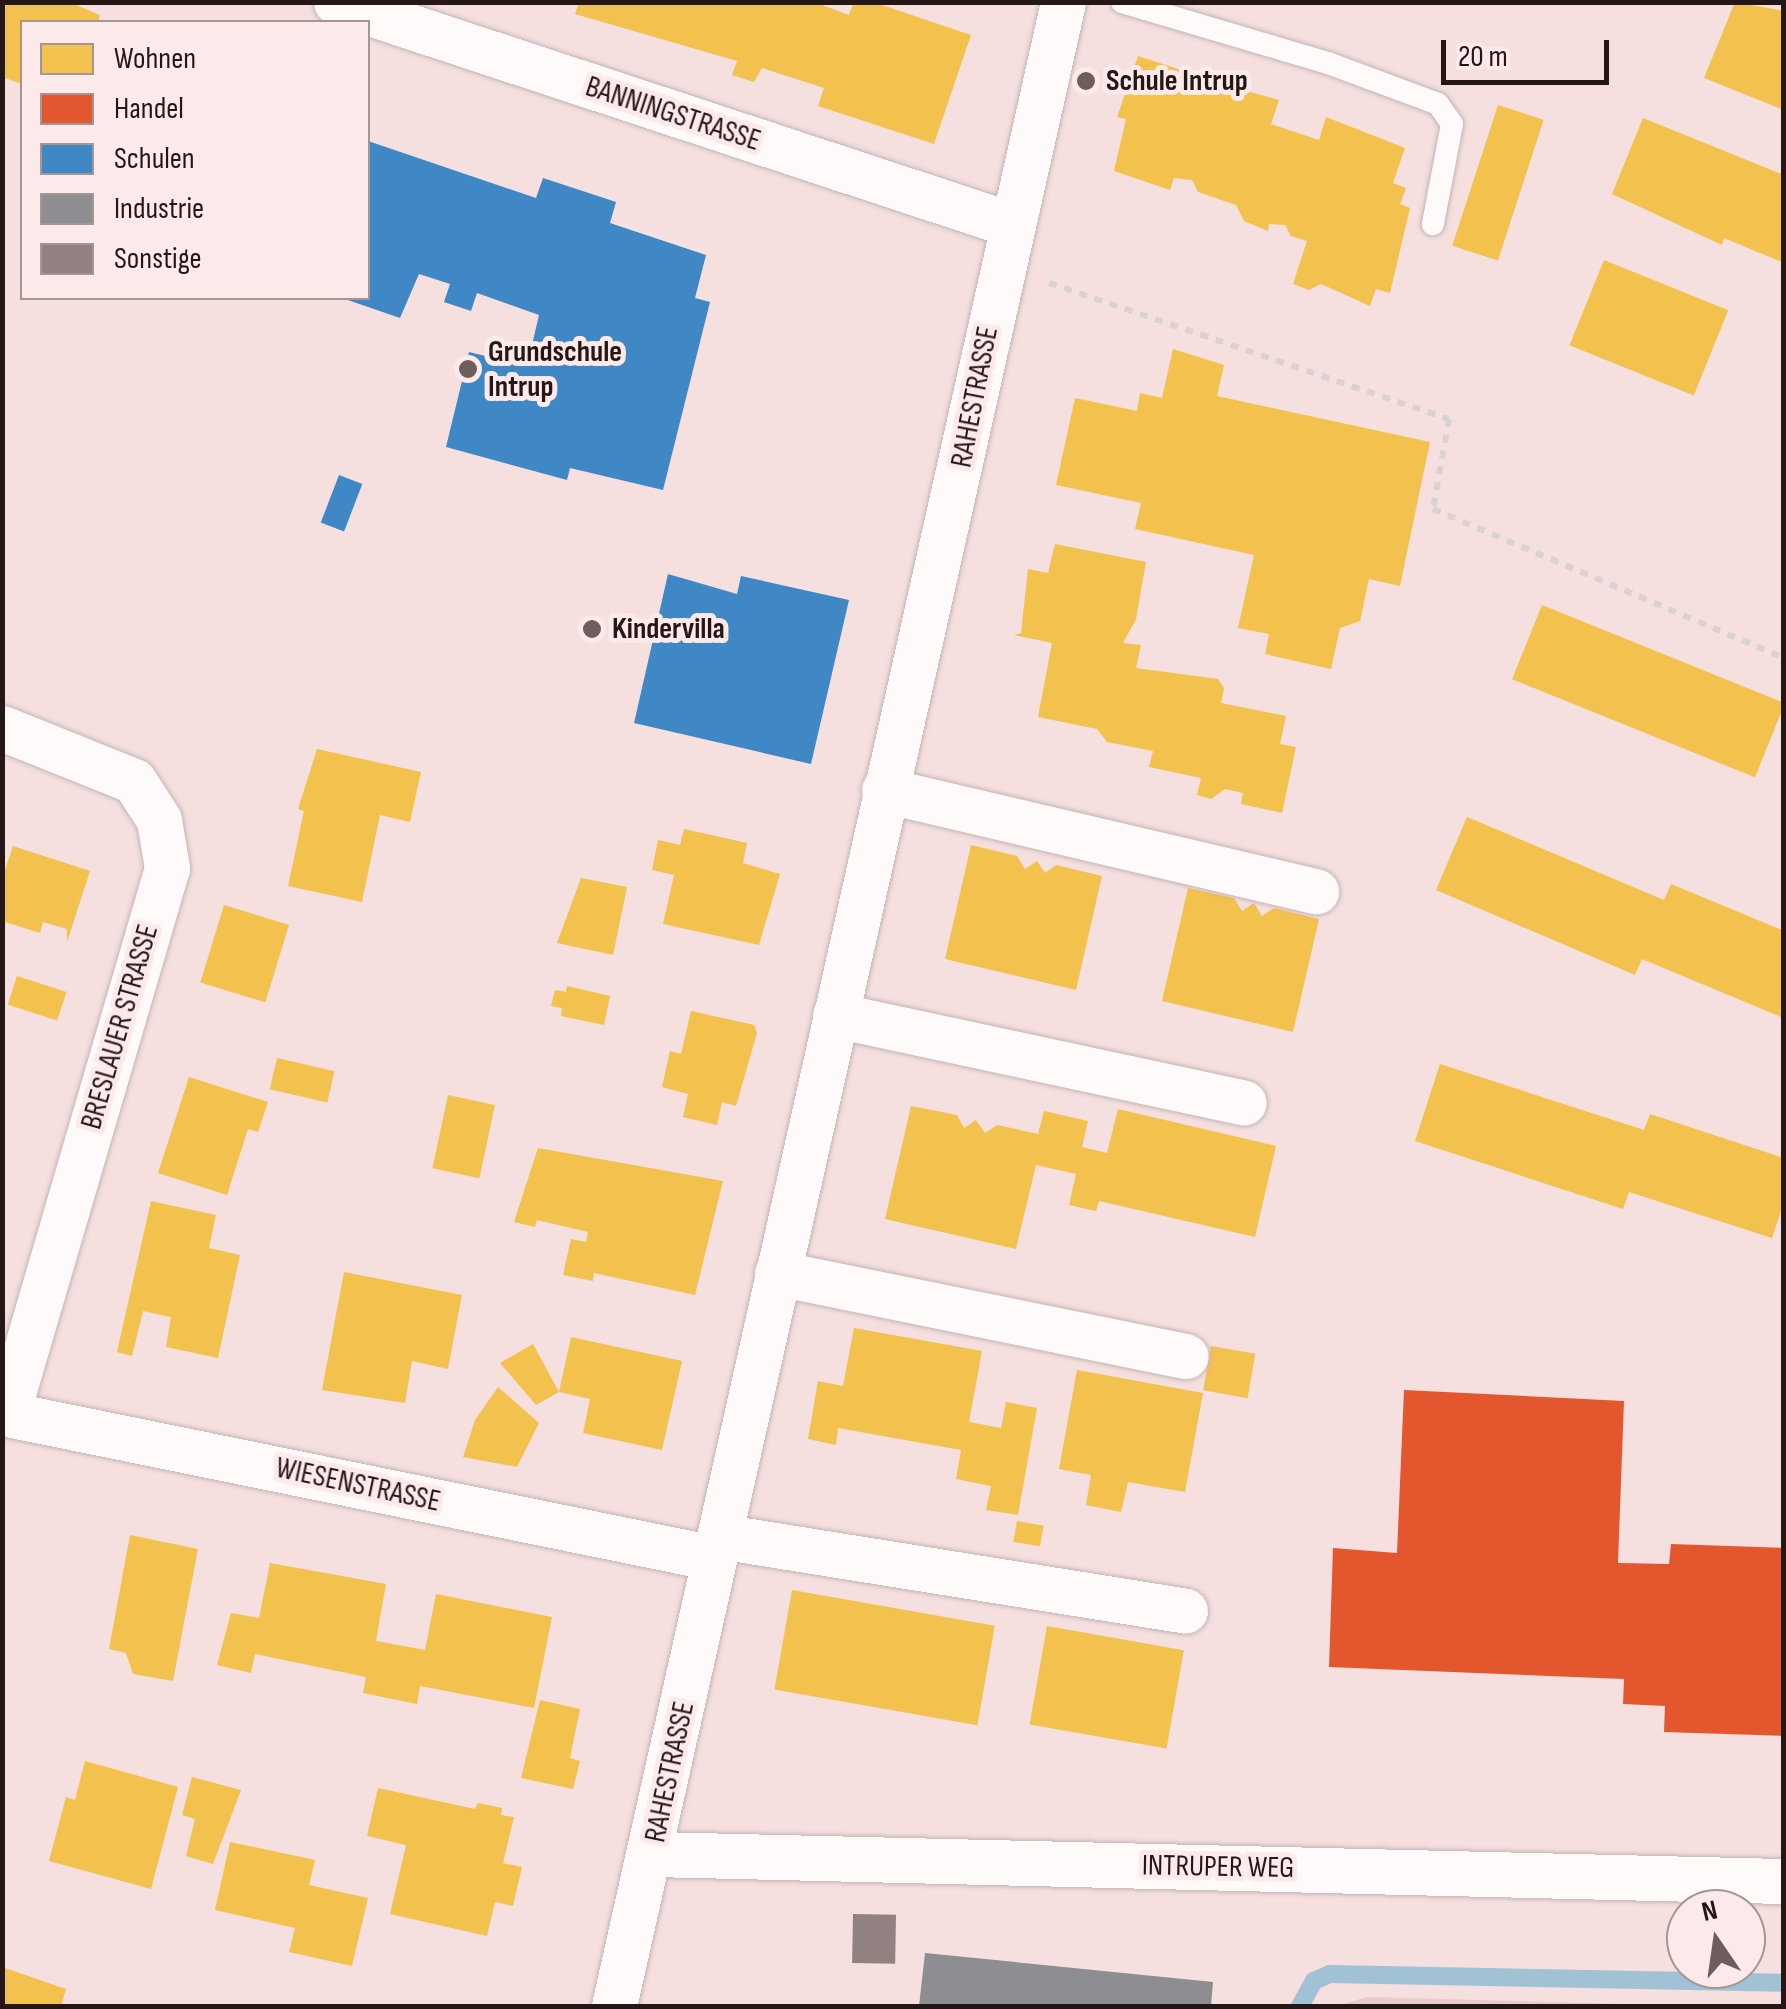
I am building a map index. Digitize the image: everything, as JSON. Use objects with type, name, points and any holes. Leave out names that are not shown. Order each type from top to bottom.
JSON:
[{"type":"street","name":"BANNINGSTRASSE","points":[[336,2],[1005,244]]},
{"type":"street","name":"RAHESTRASSE","points":[[614,2006],[653,1854],[716,1547],[884,790],[944,556],[1005,244],[1063,2]]},
{"type":"street","name":"BRESLAUER STRASSE","points":[[2,728],[134,780],[159,820],[166,868],[5,1413]]},
{"type":"street","points":[[884,790],[1316,891]]},
{"type":"street","points":[[835,1014],[1244,1103]]},
{"type":"street","points":[[777,1273],[1186,1356]]},
{"type":"street","name":"WIESENSTRASSE","points":[[5,1413],[716,1547]]},
{"type":"street","points":[[716,1547],[1185,1612]]},
{"type":"street","name":"INTRUPER WEG","points":[[653,1854],[1784,1881]]},
{"type":"lane","points":[[1122,2],[1438,104],[1452,124],[1433,224]]},
{"type":"path","points":[[1005,244],[1449,419],[1433,508],[1784,658]]},
{"type":"shaded area","points":[[1367,1997],[1698,2006],[1336,2006]]},
{"type":"building: Wohnen","points":[[2,2],[69,2],[100,15],[99,20],[20,20],[20,83],[2,77]]},
{"type":"building: Wohnen","points":[[579,2],[814,2],[849,15],[854,2],[873,2],[971,35],[934,144],[818,106],[824,88],[762,68],[754,82],[732,75],[737,61],[575,14]]},
{"type":"building: Wohnen","points":[[1735,2],[1784,11],[1784,110],[1704,78]]},
{"type":"building: Wohnen","points":[[1138,56],[1181,70],[1177,79],[1199,86],[1205,75],[1204,88],[1222,93],[1225,85],[1279,100],[1271,124],[1319,140],[1326,117],[1405,148],[1393,183],[1406,188],[1400,204],[1410,208],[1390,293],[1376,289],[1370,306],[1321,284],[1309,290],[1293,284],[1307,241],[1291,236],[1285,225],[1269,224],[1268,231],[1244,221],[1236,205],[1198,192],[1192,180],[1174,178],[1170,190],[1114,171],[1126,119],[1117,117]]},
{"type":"building: Wohnen","points":[[1498,105],[1544,120],[1498,261],[1452,246]]},
{"type":"building: Wohnen","points":[[1643,118],[1784,175],[1784,263],[1724,238],[1722,245],[1612,194]]},
{"type":"building: Wohnen","points":[[1604,260],[1728,310],[1694,395],[1570,345]]},
{"type":"building: Wohnen","points":[[1173,349],[1224,365],[1217,396],[1430,442],[1400,586],[1369,579],[1360,621],[1340,628],[1331,669],[1265,654],[1269,634],[1238,628],[1254,555],[1135,529],[1141,503],[1056,485],[1075,398],[1137,411],[1140,393],[1162,398]]},
{"type":"building: Wohnen","points":[[1055,544],[1146,562],[1136,619],[1123,643],[1141,645],[1136,668],[1218,679],[1224,688],[1221,703],[1286,716],[1280,744],[1296,747],[1282,813],[1241,804],[1243,793],[1225,789],[1211,799],[1197,795],[1201,778],[1149,767],[1153,751],[1107,742],[1097,729],[1038,717],[1052,643],[1014,635],[1021,633],[1028,569],[1048,573]]},
{"type":"building: Wohnen","points":[[1542,605],[1784,703],[1755,777],[1512,679]]},
{"type":"building: Wohnen","points":[[317,749],[421,772],[410,822],[380,815],[362,902],[288,886],[304,811],[298,809]]},
{"type":"building: Wohnen","points":[[1467,817],[1664,900],[1671,884],[1784,931],[1781,1017],[1642,959],[1635,975],[1436,890]]},
{"type":"building: Wohnen","points":[[684,829],[747,843],[743,863],[780,874],[759,945],[663,924],[674,875],[652,870],[658,840],[680,845]]},
{"type":"building: Wohnen","points":[[971,845],[1017,856],[1025,869],[1037,861],[1045,873],[1056,865],[1102,876],[1076,990],[945,959]]},
{"type":"building: Wohnen","points":[[13,846],[90,871],[67,942],[67,929],[43,922],[40,933],[2,921],[2,879]]},
{"type":"building: Wohnen","points":[[581,878],[627,887],[613,955],[557,943]]},
{"type":"building: Wohnen","points":[[1188,888],[1234,898],[1242,911],[1254,903],[1262,916],[1274,908],[1319,919],[1293,1032],[1162,1001]]},
{"type":"building: Wohnen","points":[[224,905],[289,925],[265,1002],[200,982]]},
{"type":"building: Wohnen","points":[[17,976],[66,992],[57,1021],[8,1005]]},
{"type":"building: Wohnen","points":[[567,986],[610,996],[604,1025],[561,1016],[562,1008],[551,1006],[555,990],[566,992]]},
{"type":"building: Wohnen","points":[[691,1011],[754,1025],[757,1033],[736,1106],[722,1102],[717,1125],[683,1117],[688,1094],[662,1087],[670,1051],[681,1054]]},
{"type":"building: Wohnen","points":[[277,1058],[334,1071],[327,1102],[270,1089]]},
{"type":"building: Wohnen","points":[[1440,1064],[1644,1130],[1650,1114],[1784,1158],[1784,1202],[1772,1238],[1629,1192],[1623,1209],[1415,1141]]},
{"type":"building: Wohnen","points":[[189,1077],[268,1102],[258,1132],[248,1129],[227,1195],[158,1173]]},
{"type":"building: Wohnen","points":[[448,1095],[495,1105],[479,1178],[432,1168]]},
{"type":"building: Wohnen","points":[[911,1106],[957,1115],[964,1128],[976,1120],[985,1133],[997,1125],[1038,1134],[1044,1111],[1088,1121],[1082,1147],[1107,1153],[1118,1109],[1276,1146],[1255,1237],[1099,1201],[1096,1211],[1069,1205],[1076,1174],[1036,1165],[1016,1249],[885,1219]]},
{"type":"building: Wohnen","points":[[538,1148],[723,1181],[695,1295],[594,1273],[593,1281],[563,1275],[571,1239],[586,1242],[588,1232],[537,1220],[535,1227],[514,1222]]},
{"type":"building: Wohnen","points":[[151,1201],[216,1215],[209,1248],[240,1255],[218,1358],[166,1347],[171,1317],[143,1311],[132,1356],[117,1352]]},
{"type":"building: Wohnen","points":[[344,1272],[462,1295],[448,1369],[412,1361],[405,1403],[322,1390]]},
{"type":"building: Wohnen","points":[[854,1328],[982,1351],[969,1422],[1001,1428],[1006,1402],[1037,1408],[1018,1515],[986,1510],[991,1486],[956,1479],[961,1450],[838,1428],[836,1445],[808,1439],[818,1381],[843,1386]]},
{"type":"building: Wohnen","points":[[571,1337],[682,1361],[662,1450],[583,1433],[590,1399],[559,1392]]},
{"type":"building: Wohnen","points":[[533,1344],[559,1392],[536,1405],[500,1363]]},
{"type":"building: Wohnen","points":[[1211,1346],[1255,1354],[1248,1398],[1203,1390]]},
{"type":"building: Wohnen","points":[[1077,1370],[1203,1393],[1185,1492],[1128,1482],[1121,1512],[1086,1505],[1091,1475],[1059,1469]]},
{"type":"building: Wohnen","points":[[498,1387],[539,1423],[517,1467],[463,1457],[475,1420]]},
{"type":"building: Wohnen","points":[[1017,1521],[1044,1526],[1040,1546],[1013,1542]]},
{"type":"building: Wohnen","points":[[130,1535],[198,1549],[173,1681],[133,1674],[126,1653],[109,1649]]},
{"type":"building: Wohnen","points":[[270,1563],[386,1584],[376,1641],[425,1650],[436,1594],[552,1617],[534,1708],[420,1686],[417,1704],[363,1693],[366,1677],[255,1654],[251,1673],[217,1665],[231,1613],[259,1618]]},
{"type":"building: Wohnen","points":[[792,1590],[995,1626],[977,1725],[774,1689]]},
{"type":"building: Wohnen","points":[[1047,1626],[1184,1650],[1167,1749],[1030,1724]]},
{"type":"building: Wohnen","points":[[540,1700],[580,1709],[570,1758],[580,1761],[573,1789],[521,1778]]},
{"type":"building: Wohnen","points":[[85,1761],[178,1787],[151,1889],[49,1861],[66,1797],[75,1800]]},
{"type":"building: Wohnen","points":[[192,1777],[241,1790],[213,1864],[186,1856],[195,1819],[182,1815]]},
{"type":"building: Wohnen","points":[[378,1788],[475,1809],[478,1803],[502,1808],[501,1815],[514,1817],[503,1863],[522,1867],[513,1906],[495,1902],[487,1936],[390,1914],[406,1845],[367,1836]]},
{"type":"building: Wohnen","points":[[230,1842],[315,1860],[309,1885],[368,1898],[352,1966],[289,1952],[295,1928],[215,1910]]},
{"type":"building: Wohnen","points":[[2,1967],[66,1989],[61,2006],[2,2006]]},
{"type":"building: Handel","points":[[1404,1390],[1624,1401],[1618,1563],[1669,1564],[1671,1544],[1784,1548],[1784,1736],[1664,1732],[1665,1706],[1623,1704],[1624,1679],[1329,1667],[1333,1548],[1397,1553]]},
{"type":"building: Schulen","points":[[370,142],[536,198],[543,178],[616,202],[610,223],[706,255],[695,298],[710,302],[663,490],[570,468],[567,480],[446,447],[469,352],[527,366],[539,315],[477,293],[471,311],[444,302],[450,284],[419,274],[400,318],[348,300],[370,300]]},
{"type":"building: Schulen","points":[[339,475],[362,484],[344,532],[321,523]]},
{"type":"building: Schulen","points":[[668,574],[737,594],[741,576],[849,600],[811,764],[634,723]]},
{"type":"building: Industrie","points":[[925,1953],[1213,1982],[1211,2006],[919,2006]]},
{"type":"building: Sonstige","points":[[853,1914],[896,1915],[895,1964],[852,1963]]},
{"type":"waterway","points":[[1300,2006],[1314,1981],[1330,1974],[1784,1983]]},
{"type":"place","name":"Schule Intrup","points":[[1086,81]]},
{"type":"place","name":"Grundschule Intrup","points":[[468,369]]},
{"type":"place","name":"Kindervilla","points":[[592,629]]}]
